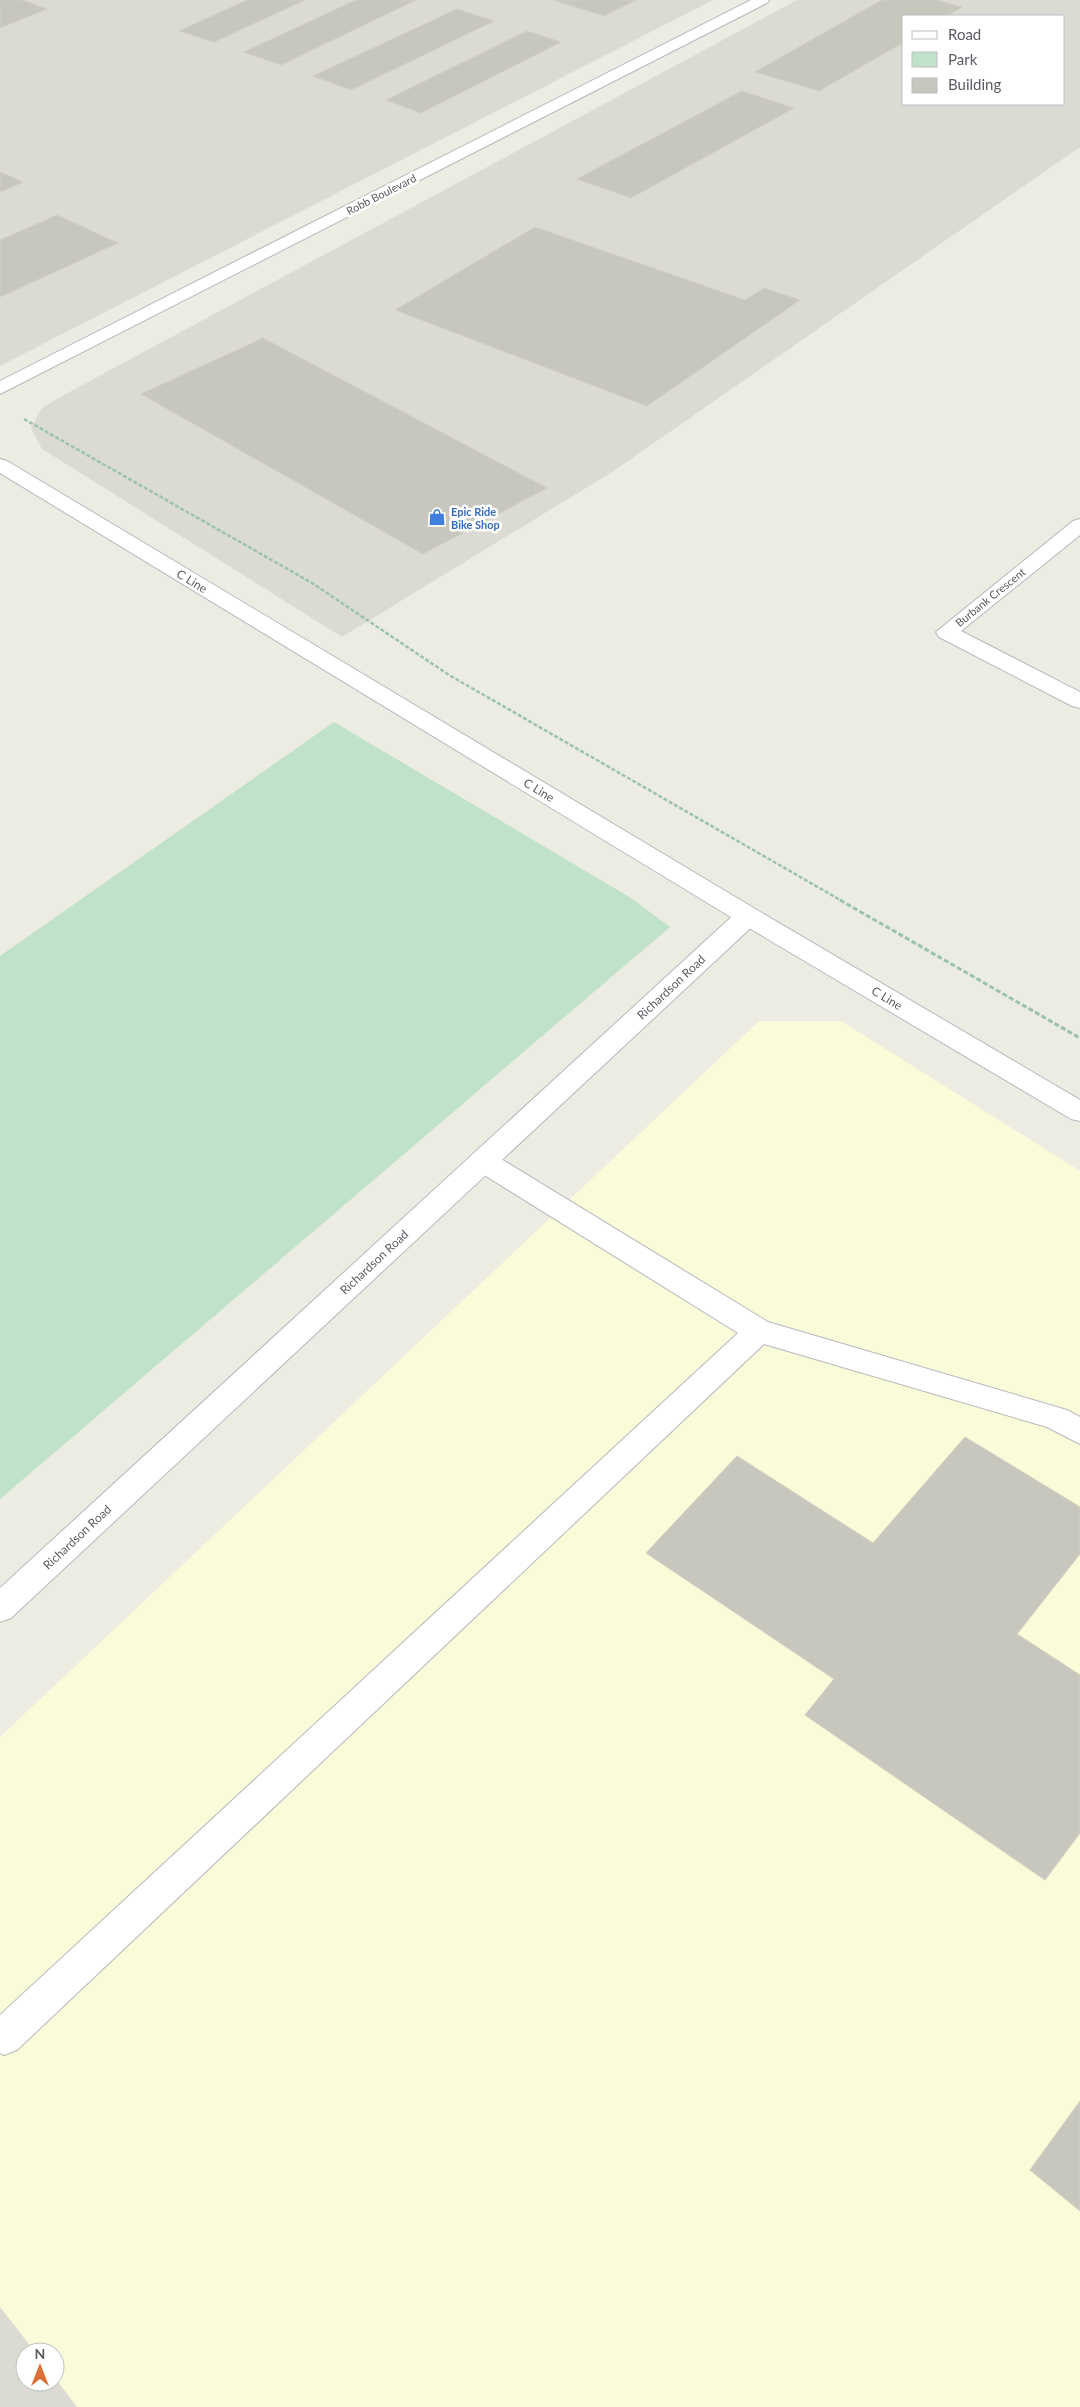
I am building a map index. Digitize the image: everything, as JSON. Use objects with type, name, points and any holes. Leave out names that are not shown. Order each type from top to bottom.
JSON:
[{"type":"street","name":"Robb Boulevard","points":[[0,388],[762,0]]},
{"type":"street","name":"C Line","points":[[0,465],[748,916],[1080,1112]]},
{"type":"street","name":"Burbank Crescent","points":[[1080,525],[947,632],[1080,701]]},
{"type":"street","name":"Richardson Road","points":[[0,1608],[748,916]]},
{"type":"street","points":[[483,1161],[759,1331],[1056,1418],[1080,1432]]},
{"type":"street","points":[[0,2033],[4,2037],[759,1331]]},
{"type":"path","points":[[17,416],[312,583],[450,675],[1080,1038]]},
{"type":"shaded area","points":[[0,0],[713,0],[0,366]]},
{"type":"shaded area","points":[[797,0],[1080,0],[1080,147],[612,472],[342,637],[42,449],[31,428],[41,409]]},
{"type":"shaded area","points":[[759,1021],[841,1021],[1080,1171],[1080,2407],[77,2407],[65,2391],[65,2342],[27,2342],[0,2307],[0,1737]]},
{"type":"shaded area","points":[[0,2307],[27,2342],[15,2342],[15,2392],[65,2391],[77,2407],[0,2407]]},
{"type":"green space","points":[[334,722],[631,898],[670,927],[0,1499],[0,956]]},
{"type":"building","points":[[0,0],[23,0],[47,9],[0,28]]},
{"type":"building","points":[[247,0],[305,0],[214,42],[179,31]]},
{"type":"building","points":[[356,0],[416,0],[281,65],[244,52]]},
{"type":"building","points":[[553,0],[636,0],[604,16]]},
{"type":"building","points":[[882,0],[936,0],[962,7],[949,15],[902,15],[902,43],[819,91],[755,72]]},
{"type":"building","points":[[457,9],[494,21],[351,90],[313,76]]},
{"type":"building","points":[[527,31],[561,42],[421,113],[386,100]]},
{"type":"building","points":[[742,91],[794,108],[631,198],[577,179]]},
{"type":"building","points":[[0,172],[23,182],[0,192]]},
{"type":"building","points":[[57,215],[118,243],[0,297],[0,240]]},
{"type":"building","points":[[535,227],[745,300],[764,288],[800,300],[647,406],[395,310]]},
{"type":"building","points":[[263,338],[547,488],[423,554],[141,394]]},
{"type":"building","points":[[965,1437],[1080,1507],[1080,1554],[1017,1634],[1080,1675],[1080,1833],[1045,1880],[805,1715],[834,1679],[646,1553],[737,1456],[873,1543]]},
{"type":"building","points":[[1080,2101],[1080,2211],[1030,2170]]},
{"type":"place","name":"Epic Ride Bike Shop","points":[[437,517]]}]
